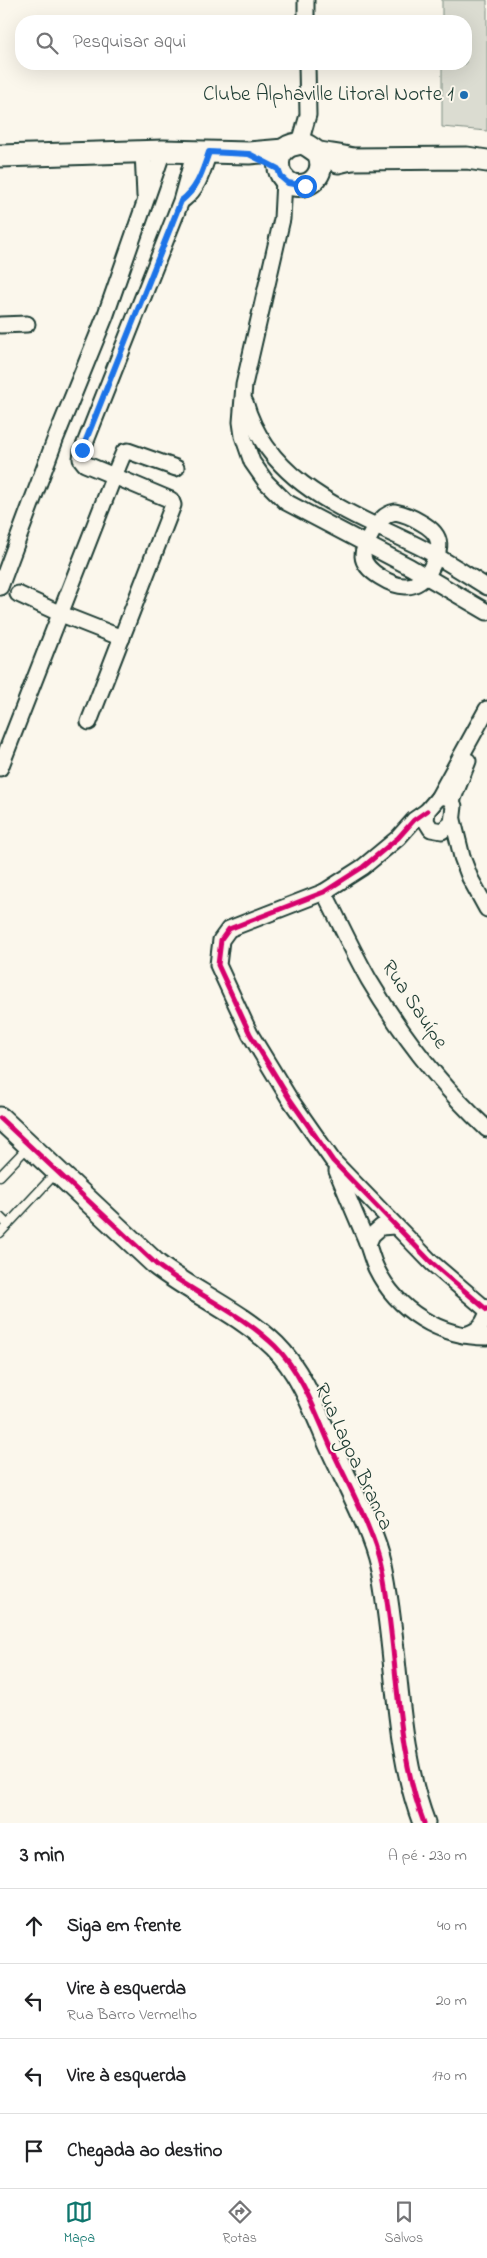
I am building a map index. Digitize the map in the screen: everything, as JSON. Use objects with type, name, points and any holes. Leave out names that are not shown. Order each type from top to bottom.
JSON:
[{"type":"street","points":[[306,0],[306,15]]},
{"type":"street","points":[[307,70],[308,115],[312,126],[282,219],[246,375],[241,422],[243,436],[252,462],[266,482],[286,502],[426,576],[487,612]]},
{"type":"street","points":[[0,156],[153,151],[249,154],[300,162],[351,159],[467,158],[487,161]]},
{"type":"street","points":[[0,587],[146,206],[153,151]]},
{"type":"street","points":[[89,722],[173,505],[171,500],[85,464],[82,459],[82,450],[202,152]]},
{"type":"street","points":[[0,325],[27,324]]},
{"type":"street","points":[[243,396],[254,428],[262,441],[285,470],[302,484],[377,526],[437,556],[487,587]]},
{"type":"street","points":[[0,768],[124,452],[128,451],[176,468]]},
{"type":"street","points":[[389,513],[406,514],[434,530],[439,543],[437,556],[426,576],[406,587],[374,574],[365,564],[363,555],[366,544],[377,526],[389,513]]},
{"type":"street","points":[[18,594],[61,614],[122,638]]},
{"type":"street","points":[[487,709],[445,800],[453,820],[462,857],[470,878],[487,909]]},
{"type":"street","points":[[461,1336],[469,1334],[480,1327],[487,1312],[452,1282],[394,1226],[332,1161],[289,1098],[250,1034],[218,965],[221,940],[229,929],[324,892],[363,867],[398,838],[414,820],[445,800],[468,761],[487,723]]},
{"type":"street","points":[[427,811],[426,821],[462,857]]},
{"type":"street","points":[[398,838],[450,826],[453,820]]},
{"type":"street","name":"Rua Sauípe","points":[[324,892],[369,979],[402,1032],[452,1092],[487,1129]]},
{"type":"street","name":"Rua Lagoa Branca","points":[[0,1118],[163,1269],[252,1326],[276,1347],[298,1376],[376,1546],[384,1588],[403,1738],[424,1823]]},
{"type":"street","points":[[332,1161],[376,1267],[387,1285],[403,1303],[430,1325],[461,1336],[487,1337]]},
{"type":"street","points":[[368,1244],[372,1235],[380,1227],[394,1226]]},
{"type":"lane","points":[[0,1176],[30,1145]]},
{"type":"lane","points":[[0,1233],[58,1172]]},
{"type":"lane","points":[[0,1217],[8,1225]]},
{"type":"shaded area","name":"Clube Alphaville Litoral Norte 1","points":[[442,0],[487,0],[487,131],[442,127],[442,70],[472,70],[472,15],[442,15]]},
{"type":"cycle path","points":[[427,811],[414,820],[398,838],[363,867],[324,892],[229,929],[221,940],[218,965],[250,1034],[289,1098],[333,1161],[432,1263],[487,1310]]},
{"type":"cycle path","points":[[0,1118],[157,1265],[262,1334],[275,1346],[293,1368],[313,1406],[377,1552],[387,1598],[407,1760],[414,1792],[424,1823]]},
{"type":"place","name":"Clube Alphaville Litoral Norte 1","points":[[464,95]]},
{"type":"route","points":[[82,450],[181,201],[190,194],[199,182],[209,152],[249,154],[278,169],[281,177],[293,186],[305,186]]}]
